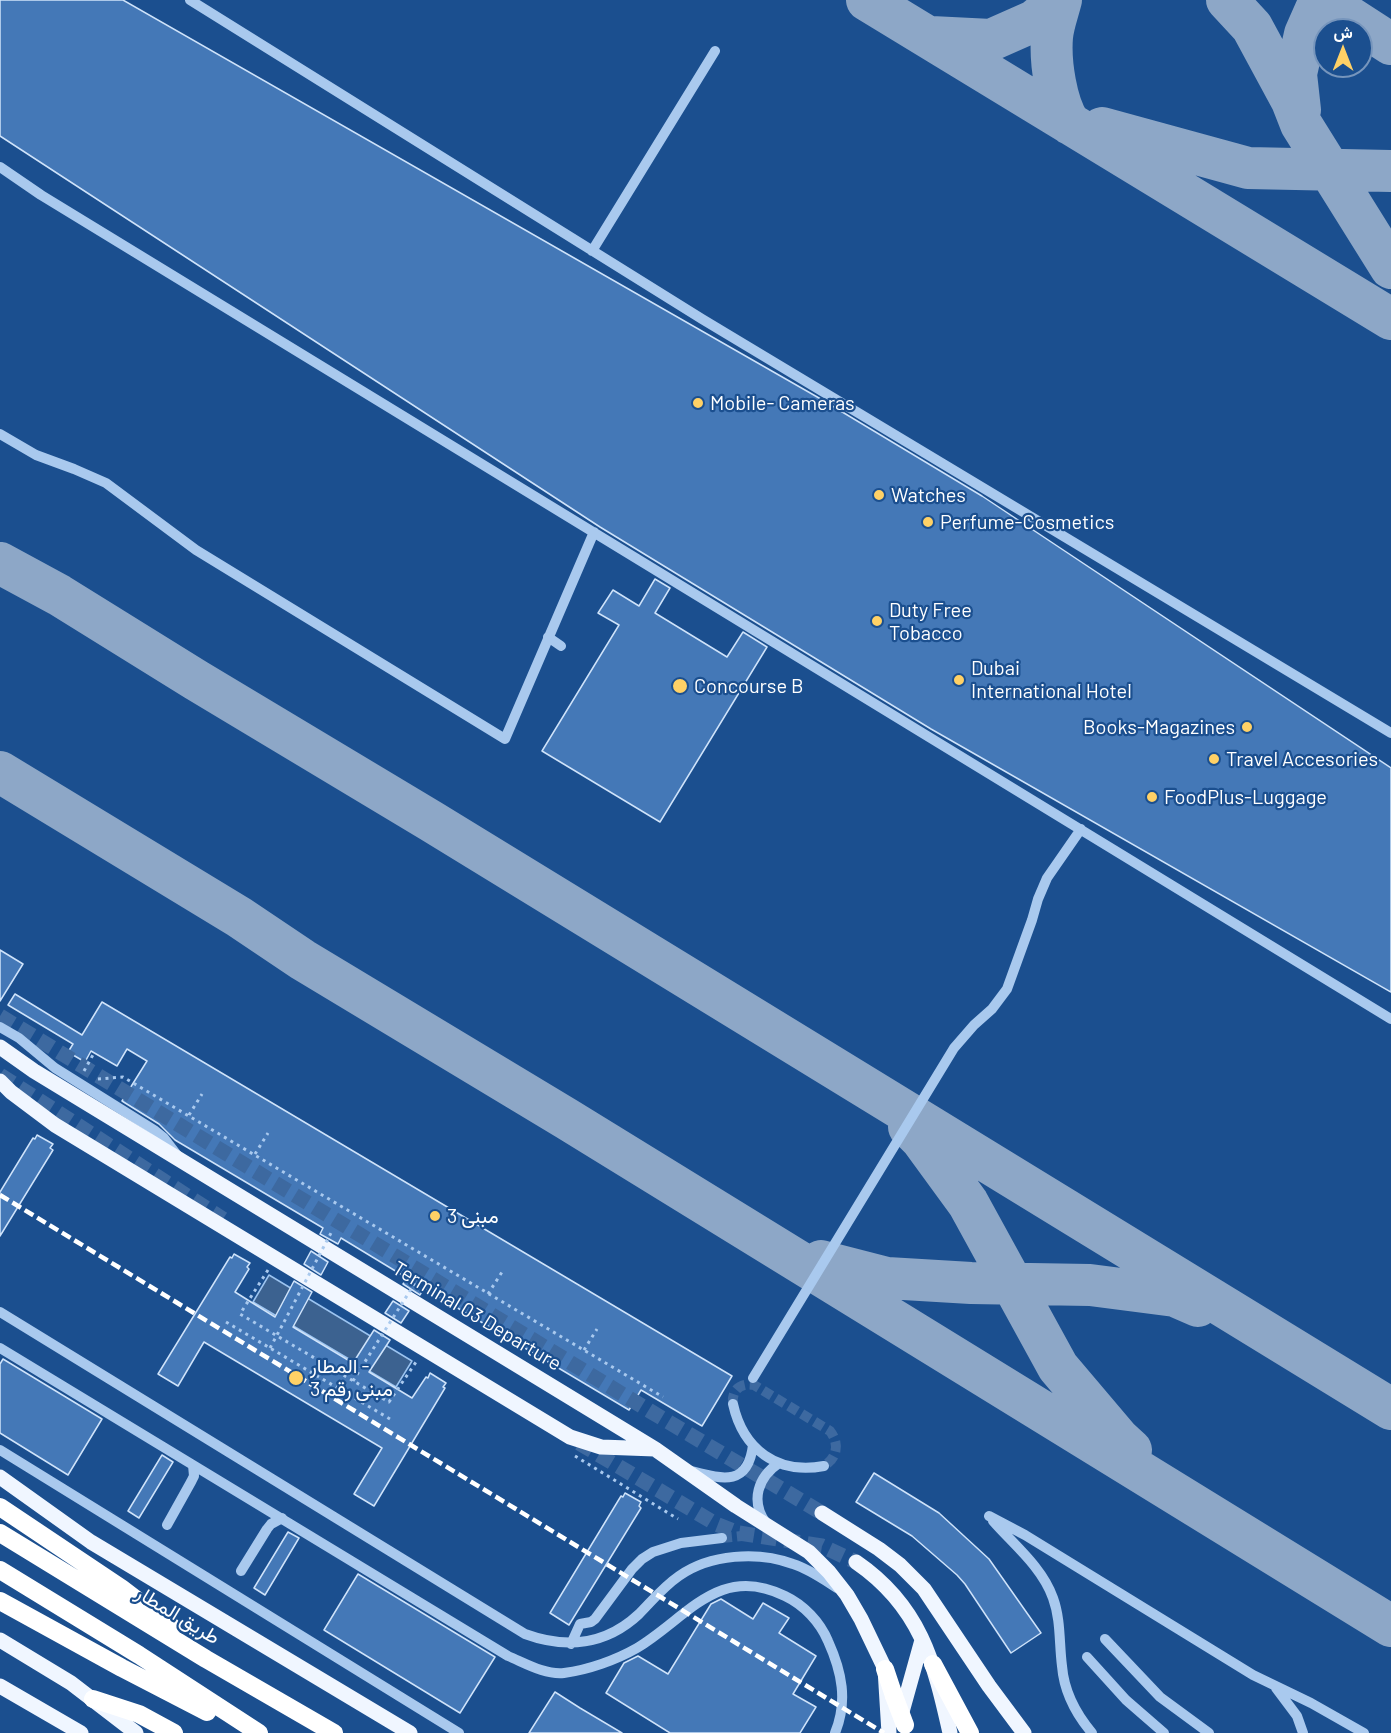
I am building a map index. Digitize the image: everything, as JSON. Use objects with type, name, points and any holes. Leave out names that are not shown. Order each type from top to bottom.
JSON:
[{"type":"highway","points":[[0,1507],[151,1610],[206,1659]]},
{"type":"highway","name":"طريق المطار","points":[[0,1533],[206,1659],[334,1733]]},
{"type":"highway","points":[[0,1570],[138,1654],[256,1731]]},
{"type":"highway","points":[[0,1601],[185,1702],[256,1731]]},
{"type":"highway","points":[[933,1664],[970,1733]]},
{"type":"highway","points":[[885,1669],[894,1696],[900,1731]]},
{"type":"highway","points":[[93,1699],[140,1714],[174,1733]]},
{"type":"main road","name":"Terminal 03 Departure","points":[[0,1047],[34,1071],[655,1449],[809,1552],[847,1595],[885,1669]]},
{"type":"main road","points":[[0,1081],[55,1125],[555,1429],[578,1441],[601,1448],[655,1449]]},
{"type":"main road","points":[[0,1477],[30,1501],[100,1547],[410,1733]]},
{"type":"main road","points":[[822,1513],[884,1546],[913,1576],[934,1601],[970,1657],[1024,1733]]},
{"type":"main road","points":[[884,1546],[886,1586]]},
{"type":"main road","points":[[856,1562],[886,1586],[905,1609],[933,1664],[950,1733]]},
{"type":"main road","points":[[0,1640],[53,1671],[136,1733]]},
{"type":"main road","points":[[900,1731],[922,1640]]},
{"type":"main road","points":[[885,1669],[900,1731]]},
{"type":"main road","points":[[0,1686],[81,1733]]},
{"type":"lane","points":[[190,0],[592,251],[1391,733]]},
{"type":"lane","points":[[592,251],[715,51]]},
{"type":"lane","points":[[0,167],[40,195],[1391,1019]]},
{"type":"lane","points":[[0,434],[36,455],[106,483],[196,550],[505,739],[594,532]]},
{"type":"lane","points":[[548,637],[561,646]]},
{"type":"lane","points":[[753,1378],[946,1061],[974,1025],[992,1009],[1008,988],[1038,898],[1047,879],[1081,829]]},
{"type":"lane","points":[[0,1027],[55,1068],[154,1130],[164,1138],[180,1160]]},
{"type":"lane","points":[[0,1312],[525,1634],[540,1640],[571,1644],[608,1635],[625,1626],[681,1574],[708,1562],[736,1556],[765,1557],[793,1564],[819,1576],[847,1595]]},
{"type":"lane","points":[[0,1348],[508,1656],[550,1672],[562,1673],[587,1668],[635,1649],[696,1603],[724,1588],[761,1587],[776,1591],[797,1603],[816,1620],[826,1635],[838,1663],[843,1682],[843,1702],[840,1721],[835,1733]]},
{"type":"lane","points":[[733,1404],[740,1426],[753,1445],[765,1455],[779,1463],[806,1468],[824,1467]]},
{"type":"lane","points":[[684,1470],[721,1478],[732,1478],[742,1473],[748,1464],[753,1445]]},
{"type":"lane","points":[[0,1450],[459,1733]]},
{"type":"lane","points":[[768,1525],[758,1507],[759,1486],[770,1469],[779,1463]]},
{"type":"lane","points":[[167,1525],[194,1476],[193,1465]]},
{"type":"lane","points":[[1092,1733],[1078,1713],[1064,1682],[1059,1624],[1046,1582],[989,1516],[1013,1528],[1253,1675],[1311,1702],[1364,1733]]},
{"type":"lane","points":[[241,1571],[267,1529],[282,1518]]},
{"type":"lane","points":[[571,1644],[580,1624],[595,1619],[642,1559],[653,1552],[681,1543],[722,1538]]},
{"type":"lane","points":[[1105,1639],[1160,1698],[1209,1733]]},
{"type":"lane","points":[[1086,1657],[1126,1700],[1164,1733]]},
{"type":"lane","points":[[1274,1686],[1297,1716],[1303,1733]]},
{"type":"path","points":[[84,1071],[94,1053]]},
{"type":"path","points":[[75,1066],[97,1079],[123,1077],[663,1397]]},
{"type":"path","points":[[188,1116],[202,1094]]},
{"type":"path","points":[[254,1155],[268,1133]]},
{"type":"path","points":[[270,1348],[332,1233]]},
{"type":"path","points":[[269,1269],[240,1314],[390,1402],[417,1359]]},
{"type":"path","points":[[488,1294],[502,1272]]},
{"type":"path","points":[[352,1381],[415,1283]]},
{"type":"path","points":[[226,1322],[390,1419]]},
{"type":"path","points":[[584,1350],[597,1329]]},
{"type":"water","points":[[269,1275],[412,1361],[396,1387],[253,1302]]},
{"type":"building","name":"Concourse B","points":[[0,0],[123,0],[819,398],[982,496],[1391,768],[1391,992],[931,729],[600,527],[0,136]]},
{"type":"building","points":[[655,579],[670,588],[655,613],[727,657],[743,632],[767,647],[660,822],[542,751],[619,625],[598,613],[613,590],[639,606]]},
{"type":"building","points":[[0,950],[23,964],[0,1001]]},
{"type":"building","points":[[15,994],[82,1035],[102,1002],[732,1376],[702,1426],[641,1390],[629,1410],[424,1288],[420,1295],[403,1284],[407,1278],[341,1238],[338,1244],[320,1234],[323,1228],[175,1140],[159,1124],[122,1101],[147,1061],[127,1049],[117,1066],[91,1051],[85,1062],[68,1052],[73,1044],[8,1005]]},
{"type":"building","points":[[37,1135],[53,1144],[50,1148],[53,1150],[0,1236],[0,1192]]},
{"type":"building","points":[[311,1251],[328,1262],[321,1275],[304,1264]]},
{"type":"building","points":[[234,1254],[250,1263],[247,1267],[249,1269],[235,1292],[275,1317],[294,1281],[312,1292],[293,1327],[353,1363],[374,1330],[390,1340],[369,1372],[412,1398],[430,1373],[446,1383],[374,1506],[354,1494],[382,1448],[204,1342],[178,1386],[158,1374]]},
{"type":"building","points":[[393,1301],[409,1311],[401,1323],[385,1313]]},
{"type":"building","points":[[3,1359],[102,1419],[68,1475],[0,1433],[0,1364]]},
{"type":"building","points":[[162,1455],[173,1462],[139,1518],[128,1511]]},
{"type":"building","points":[[874,1473],[939,1513],[989,1559],[1041,1633],[1011,1653],[957,1575],[912,1536],[856,1502]]},
{"type":"building","points":[[625,1493],[641,1502],[639,1506],[641,1508],[569,1625],[550,1613],[621,1496],[623,1497]]},
{"type":"building","points":[[288,1532],[299,1538],[265,1595],[254,1588]]},
{"type":"building","points":[[358,1574],[495,1657],[460,1713],[324,1630]]},
{"type":"building","points":[[721,1599],[753,1619],[763,1603],[789,1618],[779,1633],[816,1656],[793,1694],[816,1707],[800,1733],[670,1733],[606,1693],[624,1663],[638,1656],[668,1674],[711,1604]]},
{"type":"building","points":[[555,1692],[580,1708],[622,1733],[529,1733]]},
{"type":"taxiway","points":[[867,0],[1391,319]]},
{"type":"taxiway","points":[[931,37],[991,40],[1034,21],[1060,0]]},
{"type":"taxiway","points":[[1061,0],[1054,23],[1052,58],[1058,94],[1070,124]]},
{"type":"taxiway","points":[[1227,0],[1252,27],[1292,101],[1301,124],[1391,268]]},
{"type":"taxiway","points":[[1300,110],[1296,74],[1305,34],[1320,0]]},
{"type":"taxiway","points":[[1323,0],[1391,44]]},
{"type":"taxiway","points":[[1102,128],[1248,168],[1391,171]]},
{"type":"taxiway","points":[[0,563],[59,595],[431,821],[1391,1409]]},
{"type":"taxiway","points":[[0,772],[1391,1626]]},
{"type":"taxiway","points":[[909,1127],[922,1140],[968,1203],[1058,1367],[1131,1450]]},
{"type":"taxiway","points":[[821,1261],[887,1278],[971,1283],[1090,1285],[1175,1296],[1198,1306]]},
{"type":"tunnel","points":[[0,1016],[822,1513]]},
{"type":"tunnel","points":[[0,1075],[223,1219]]},
{"type":"tunnel","points":[[733,1404],[735,1391],[738,1388],[749,1384],[754,1385],[830,1431],[836,1450],[832,1459],[824,1466]]},
{"type":"tunnel","points":[[579,1443],[716,1524],[739,1533],[822,1546],[856,1562]]},
{"type":"tunnel","points":[[722,1538],[751,1535]]},
{"type":"railway","points":[[0,1195],[884,1733]]},
{"type":"place","name":"Mobile- Cameras","points":[[698,403]]},
{"type":"place","name":"Watches","points":[[879,495]]},
{"type":"place","name":"Perfume-Cosmetics","points":[[928,522]]},
{"type":"place","name":"Duty Free Tobacco","points":[[877,621]]},
{"type":"place","name":"Dubai International Hotel","points":[[959,680]]},
{"type":"place","name":"Concourse B","points":[[680,686]]},
{"type":"place","name":"Books-Magazines","points":[[1247,727]]},
{"type":"place","name":"Travel Accesories","points":[[1214,759]]},
{"type":"place","name":"FoodPlus-Luggage","points":[[1152,797]]},
{"type":"place","name":"مبنى 3","points":[[435,1216]]},
{"type":"place","name":"المطار - مبنى رقم 3","points":[[296,1378]]}]
